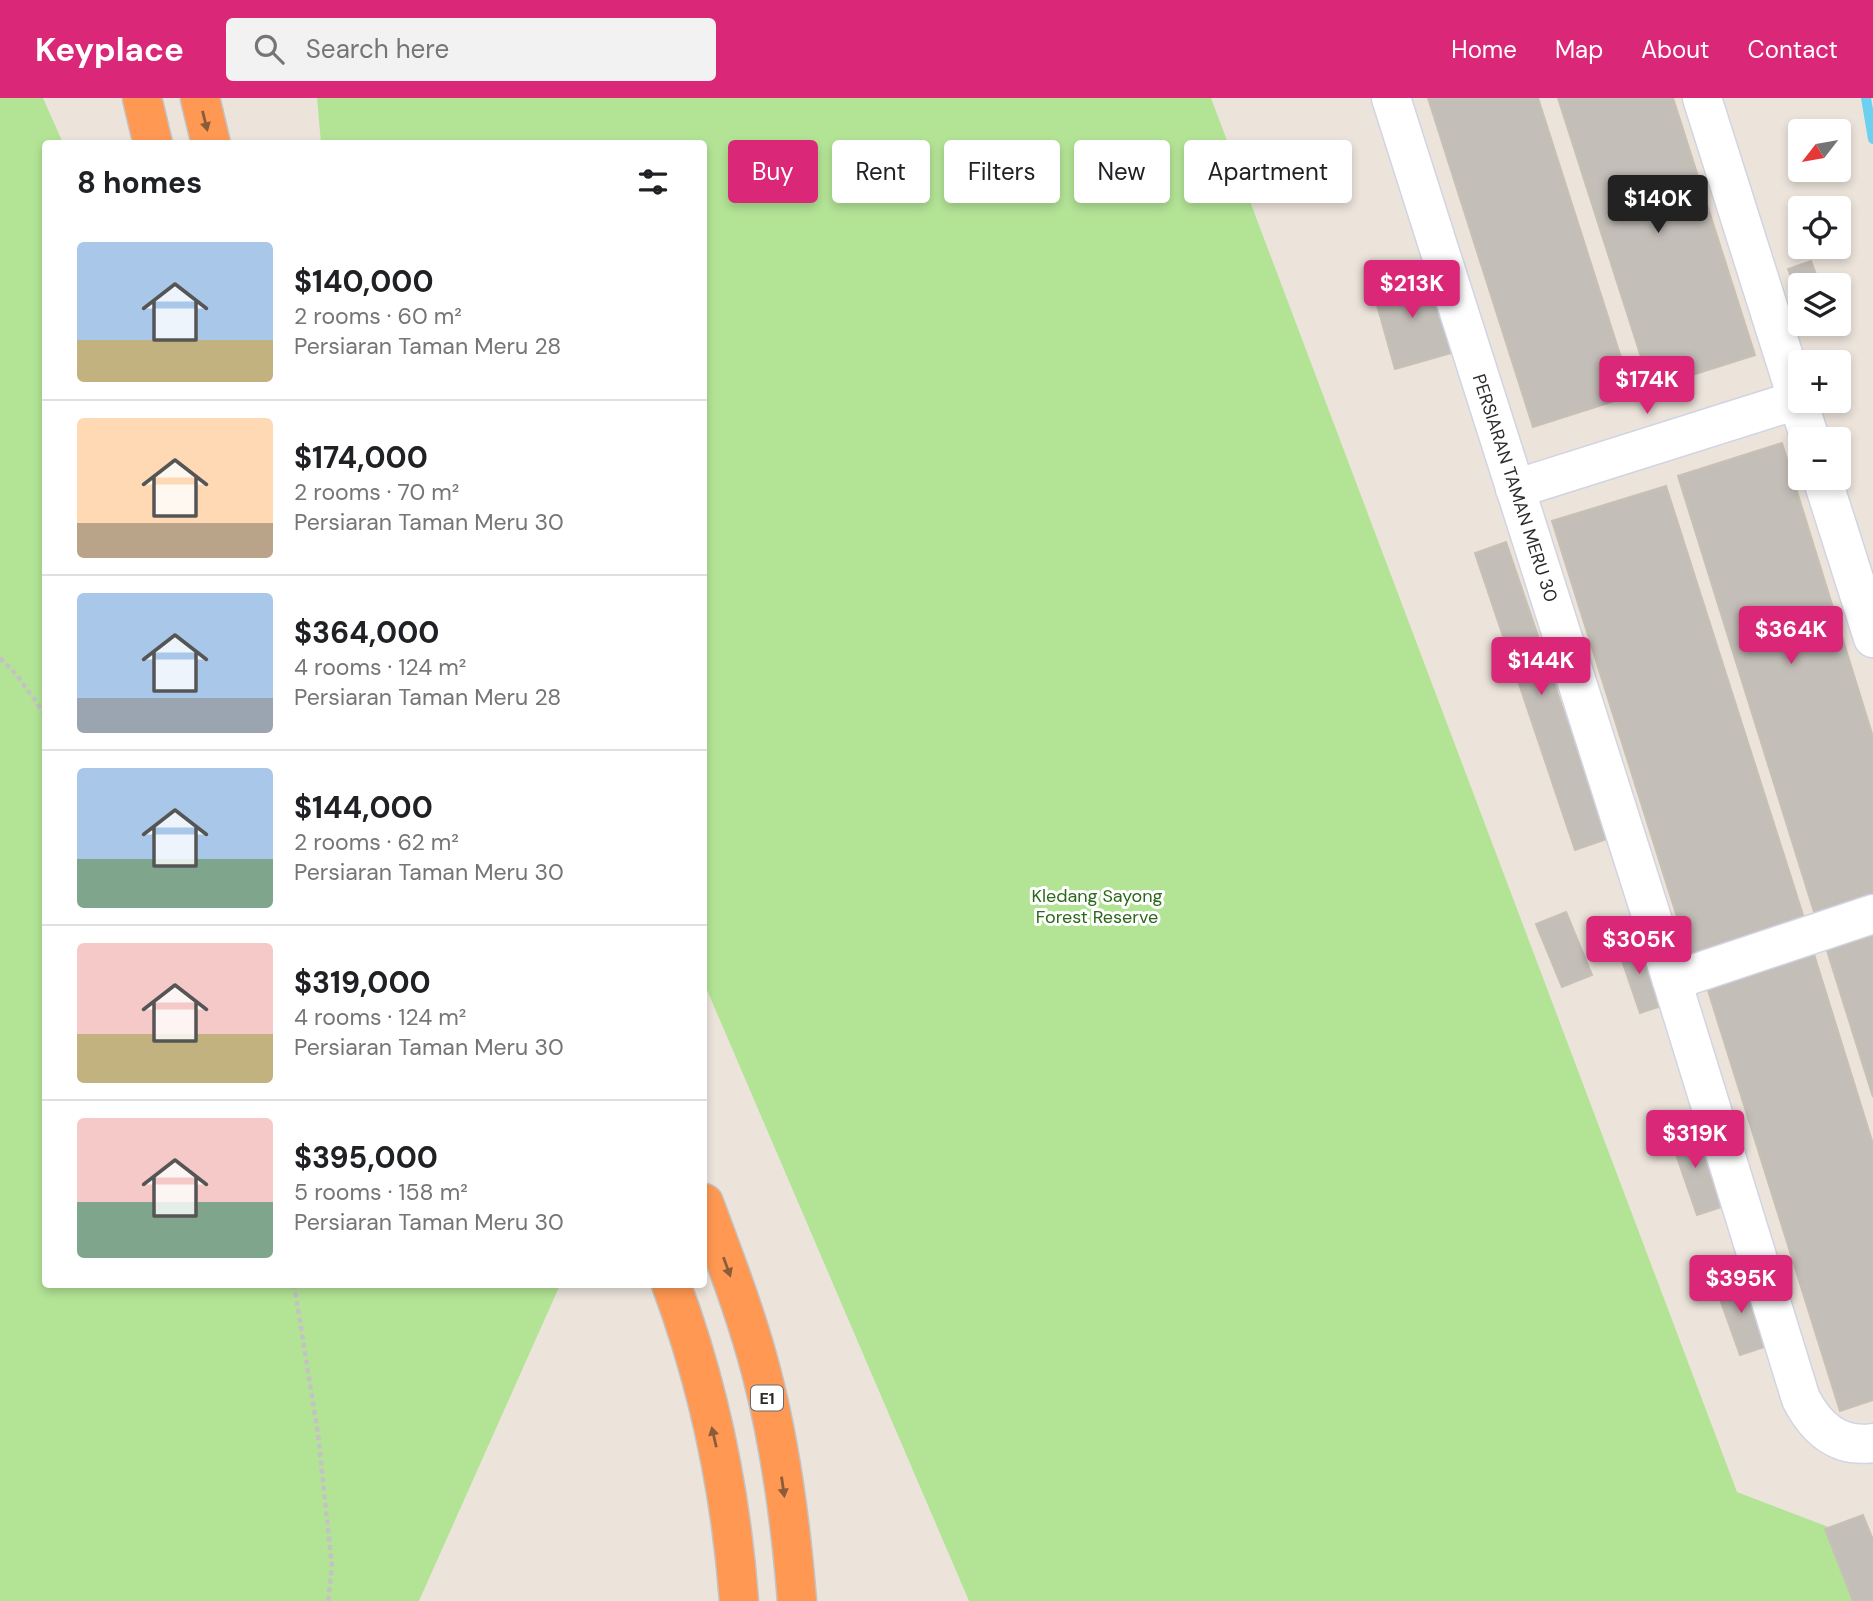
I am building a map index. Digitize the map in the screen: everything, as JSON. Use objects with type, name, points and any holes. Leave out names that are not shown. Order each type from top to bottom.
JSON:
[{"type":"highway","points":[[142,98],[152,140]]},
{"type":"highway","points":[[200,98],[210,140]]},
{"type":"highway","name":"E1","points":[[707,1211],[735,1288],[762,1376],[781,1473],[797,1601]]},
{"type":"highway","points":[[672,1288],[702,1385],[724,1478],[739,1601]]},
{"type":"street","name":"PERSIARAN TAMAN MERU 30","points":[[1391,98],[1672,981],[1801,1399],[1812,1420],[1829,1436],[1853,1443],[1873,1443]]},
{"type":"street","points":[[1702,98],[1788,371]]},
{"type":"street","points":[[1515,489],[1788,403]]},
{"type":"street","points":[[1826,490],[1873,638]]},
{"type":"street","points":[[1672,981],[1873,914]]},
{"type":"path","points":[[0,658],[16,674],[42,710]]},
{"type":"path","points":[[295,1288],[324,1487],[332,1567],[328,1601]]},
{"type":"green space","points":[[0,98],[43,98],[62,140],[42,140],[42,1288],[559,1288],[419,1601],[0,1601]]},
{"type":"green space","name":"Kledang Sayong Forest Reserve","points":[[317,98],[1211,98],[1227,140],[1184,140],[1184,203],[1251,203],[1737,1492],[1873,1544],[1873,1601],[969,1601],[707,990],[707,140],[321,140]]},
{"type":"building","points":[[1428,98],[1538,98],[1633,395],[1533,427]]},
{"type":"building","points":[[1558,98],[1673,98],[1755,355],[1651,388]]},
{"type":"building","points":[[1811,261],[1816,273],[1790,273],[1788,269]]},
{"type":"building","points":[[1428,271],[1451,353],[1395,369],[1372,287]]},
{"type":"building","points":[[1782,443],[1788,462],[1788,490],[1797,490],[1873,737],[1873,897],[1815,915],[1678,476]]},
{"type":"building","points":[[1666,486],[1804,918],[1689,955],[1552,521]]},
{"type":"building","points":[[1506,542],[1607,839],[1575,850],[1475,553]]},
{"type":"building","points":[[1566,912],[1592,975],[1562,987],[1536,924]]},
{"type":"building","points":[[1873,926],[1873,1097],[1824,941]]},
{"type":"building","points":[[1638,940],[1661,1006],[1640,1013],[1617,946]]},
{"type":"building","points":[[1813,951],[1873,1144],[1873,1400],[1840,1411],[1706,984]]},
{"type":"building","points":[[1693,1126],[1721,1207],[1697,1215],[1669,1134]]},
{"type":"building","points":[[1742,1275],[1767,1346],[1740,1355],[1715,1285]]},
{"type":"building","points":[[1863,1515],[1873,1540],[1873,1601],[1853,1601],[1825,1529]]},
{"type":"waterway","points":[[1866,98],[1873,139]]}]
